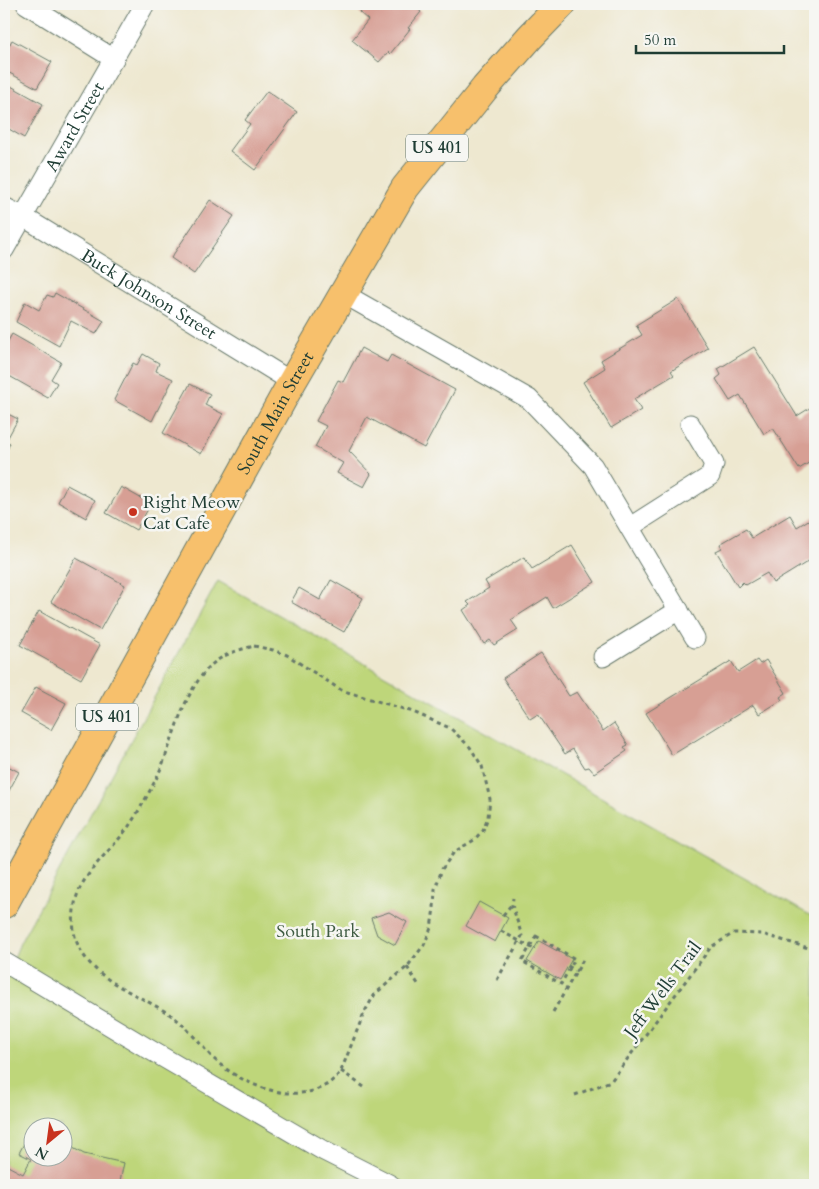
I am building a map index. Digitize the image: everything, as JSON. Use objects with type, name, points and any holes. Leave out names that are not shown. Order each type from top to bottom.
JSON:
[{"type":"highway","name":"South Main Street","points":[[4,904],[292,382],[405,188],[485,88],[562,4]]},
{"type":"street","points":[[26,4],[114,59]]},
{"type":"street","name":"Award Street","points":[[4,250],[146,4]]},
{"type":"street","name":"Buck Johnson Street","points":[[4,207],[22,216],[292,382]]},
{"type":"street","points":[[344,294],[529,399],[593,466],[696,638]]},
{"type":"street","points":[[630,527],[710,476],[714,464],[690,424]]},
{"type":"street","points":[[603,657],[679,610]]},
{"type":"street","points":[[4,962],[307,1141],[391,1185]]},
{"type":"path","points":[[254,646],[287,655],[341,690],[413,712],[450,728],[470,747],[482,766],[490,799],[488,817],[483,830],[474,840],[454,852],[442,869],[435,889],[431,928],[424,945],[407,967],[375,994],[364,1013],[341,1071],[324,1087],[306,1093],[283,1092],[264,1088],[238,1077],[215,1060],[173,1016],[104,977],[84,957],[76,939],[73,921],[76,899],[84,881],[129,826],[157,777],[189,693],[204,672],[228,653],[254,646]]},
{"type":"path","points":[[497,980],[522,936],[512,905],[513,898]]},
{"type":"path","points":[[503,915],[512,905]]},
{"type":"path","points":[[501,931],[534,949]]},
{"type":"path","name":"Jeff Wells Trail","points":[[576,1095],[611,1081],[711,947],[734,933],[762,934],[815,950]]},
{"type":"path","points":[[536,936],[575,959],[569,967],[561,984],[522,961],[536,936]]},
{"type":"path","points":[[554,1012],[583,960]]},
{"type":"path","points":[[407,967],[420,986]]},
{"type":"path","points":[[569,967],[577,971]]},
{"type":"path","points":[[341,1071],[364,1087]]},
{"type":"green space","name":"South Park","points":[[218,581],[815,918],[815,1185],[4,1185],[4,983],[20,943]]},
{"type":"building","points":[[366,4],[382,4],[391,11],[398,4],[412,4],[421,12],[390,54],[388,52],[379,62],[352,40],[368,20],[359,12]]},
{"type":"building","points":[[12,40],[52,62],[37,88],[4,70],[4,55]]},
{"type":"building","points":[[9,85],[43,104],[24,138],[4,126],[4,95]]},
{"type":"building","points":[[267,91],[297,112],[255,170],[230,151],[250,124],[245,120]]},
{"type":"building","points":[[210,200],[234,216],[194,274],[171,258]]},
{"type":"building","points":[[55,293],[104,321],[96,334],[71,321],[59,346],[16,322],[25,302],[39,310],[47,295],[53,297]]},
{"type":"building","points":[[678,299],[708,348],[671,371],[674,375],[634,399],[641,410],[611,428],[583,382],[605,368],[601,360],[642,335],[636,325]]},
{"type":"building","points":[[12,334],[61,362],[51,379],[57,383],[48,398],[4,373],[4,348]]},
{"type":"building","points":[[754,347],[797,416],[813,406],[815,409],[815,459],[799,469],[773,428],[764,434],[740,395],[730,401],[716,379],[721,375],[718,369]]},
{"type":"building","points":[[361,348],[387,362],[391,355],[455,390],[424,448],[367,417],[349,451],[371,474],[364,487],[337,473],[343,463],[315,447],[326,426],[316,421],[338,380],[343,382]]},
{"type":"building","points":[[143,354],[159,363],[156,371],[173,379],[152,421],[114,400],[133,363],[137,365]]},
{"type":"building","points":[[190,384],[210,394],[205,405],[223,414],[201,454],[163,433]]},
{"type":"building","points":[[4,412],[18,419],[6,441],[10,443],[4,457]]},
{"type":"building","points":[[67,485],[95,500],[86,518],[58,502]]},
{"type":"building","points":[[121,487],[151,504],[136,530],[106,513]]},
{"type":"building","points":[[790,515],[797,527],[815,516],[815,565],[812,559],[773,583],[767,573],[746,585],[743,582],[738,587],[716,551],[722,548],[720,544],[746,529],[752,538]]},
{"type":"building","points":[[572,545],[595,582],[553,608],[547,597],[511,620],[518,630],[494,645],[490,640],[484,644],[463,610],[470,605],[467,602],[489,588],[485,581],[524,557],[532,569]]},
{"type":"building","points":[[76,558],[125,585],[100,630],[51,602]]},
{"type":"building","points":[[331,580],[363,598],[344,632],[291,602],[299,588],[320,600]]},
{"type":"building","points":[[39,611],[100,645],[81,679],[20,645]]},
{"type":"building","points":[[541,653],[569,696],[577,692],[603,731],[614,723],[628,745],[624,747],[627,751],[594,773],[589,767],[585,768],[573,749],[565,754],[538,714],[530,719],[503,678]]},
{"type":"building","points":[[757,660],[760,664],[766,660],[786,693],[780,697],[782,700],[759,714],[753,705],[672,755],[646,713],[731,661],[738,672]]},
{"type":"building","points":[[36,687],[66,703],[51,730],[21,713]]},
{"type":"building","points":[[4,764],[19,772],[4,800]]},
{"type":"building","points":[[479,902],[508,918],[495,942],[466,926]]},
{"type":"building","points":[[389,912],[407,922],[395,945],[377,935],[371,918]]},
{"type":"building","points":[[539,941],[572,959],[560,980],[527,961]]},
{"type":"building","points":[[72,1147],[84,1154],[124,1163],[119,1185],[4,1185],[4,1164],[23,1174],[27,1166],[72,1166]]},
{"type":"place","name":"Right Meow Cat Cafe","points":[[133,512]]}]
